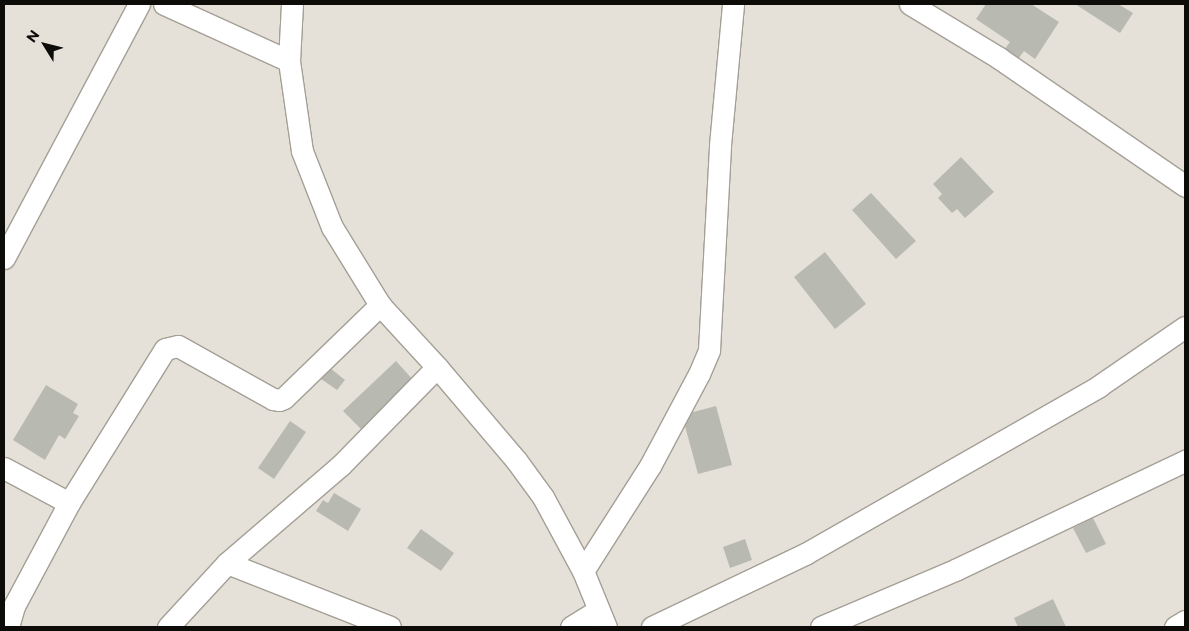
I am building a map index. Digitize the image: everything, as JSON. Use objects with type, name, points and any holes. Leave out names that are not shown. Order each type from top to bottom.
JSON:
[{"type":"street","points":[[4,258],[139,4]]},
{"type":"street","points":[[164,4],[290,62]]},
{"type":"street","points":[[292,4],[290,62],[302,151],[332,227],[380,305],[437,367],[516,460],[543,497],[583,571],[602,618],[571,627]]},
{"type":"street","points":[[583,571],[650,466],[699,374],[709,350],[720,145],[732,4]]},
{"type":"street","points":[[910,4],[999,58],[1185,186]]},
{"type":"street","points":[[8,627],[9,606],[69,504],[166,349],[178,346],[273,399],[279,400],[284,398],[380,305]]},
{"type":"street","points":[[652,627],[822,544],[1099,386],[1185,327]]},
{"type":"street","points":[[168,627],[227,562],[342,465],[437,367]]},
{"type":"street","points":[[821,627],[955,570],[1185,462]]},
{"type":"street","points":[[4,468],[69,504]]},
{"type":"street","points":[[227,562],[390,627]]},
{"type":"street","points":[[1175,627],[1185,621]]},
{"type":"building","points":[[986,4],[1031,4],[1059,22],[1035,59],[1024,51],[1018,59],[1004,50],[1010,42],[976,19]]},
{"type":"building","points":[[1075,4],[1118,4],[1133,13],[1120,33]]},
{"type":"building","points":[[961,157],[994,192],[965,218],[957,209],[952,213],[938,198],[942,194],[933,184]]},
{"type":"building","points":[[871,193],[916,241],[896,259],[852,210]]},
{"type":"building","points":[[825,252],[866,304],[835,329],[794,277]]},
{"type":"building","points":[[396,361],[415,382],[363,431],[343,411]]},
{"type":"building","points":[[330,368],[345,380],[337,390],[321,379]]},
{"type":"building","points":[[46,385],[78,404],[73,413],[79,416],[65,439],[59,435],[45,460],[13,440]]},
{"type":"building","points":[[716,406],[732,465],[698,474],[682,415]]},
{"type":"building","points":[[290,421],[306,432],[274,479],[258,468]]},
{"type":"building","points":[[334,493],[361,509],[348,531],[316,511],[323,500],[328,503]]},
{"type":"building","points":[[1093,518],[1106,544],[1086,553],[1073,528]]},
{"type":"building","points":[[421,529],[454,553],[441,571],[407,548]]},
{"type":"building","points":[[745,539],[752,560],[730,568],[723,547]]},
{"type":"building","points":[[1053,599],[1066,627],[1018,627],[1014,618]]}]
